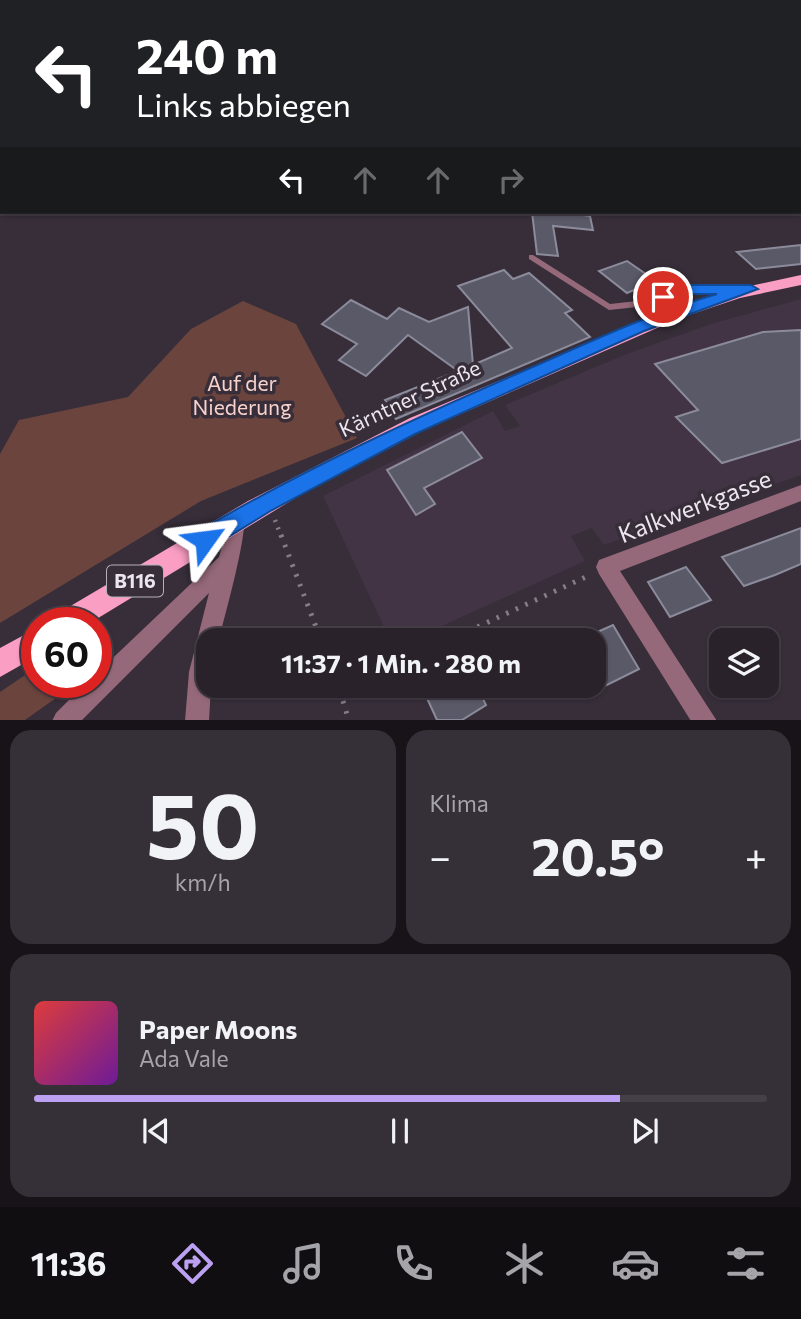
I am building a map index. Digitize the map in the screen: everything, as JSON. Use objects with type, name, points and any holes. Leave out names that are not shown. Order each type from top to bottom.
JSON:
[{"type":"main road","name":"Kärntner Straße","points":[[93,607],[265,503],[372,446],[491,391],[638,327],[699,304],[751,289],[801,280]]},
{"type":"main road","points":[[0,663],[21,651]]},
{"type":"street","name":"Kalkwerkgasse","points":[[606,567],[801,493]]},
{"type":"street","points":[[211,628],[237,520]]},
{"type":"street","points":[[64,720],[229,560]]},
{"type":"street","points":[[606,567],[705,720]]},
{"type":"street","points":[[197,720],[198,698]]},
{"type":"lane","points":[[531,257],[609,307],[637,304],[689,290],[751,289]]},
{"type":"path","points":[[265,503],[278,526],[316,628]]},
{"type":"path","points":[[475,628],[606,567]]},
{"type":"path","points":[[342,698],[349,720]]},
{"type":"shaded area","points":[[801,299],[801,475],[604,545],[592,528],[571,536],[585,561],[437,628],[384,628],[323,496],[493,411],[505,431],[520,426],[505,405],[629,353],[714,323]]},
{"type":"green space","name":"Auf der Niederung","points":[[243,301],[296,324],[357,438],[201,501],[26,607],[21,607],[21,610],[0,623],[0,454],[19,420],[128,397],[191,329]]},
{"type":"green space","points":[[21,678],[21,698],[56,698],[25,720],[0,720],[0,692]]},
{"type":"building","points":[[532,214],[590,216],[593,230],[553,226],[558,256],[537,254]]},
{"type":"building","points":[[801,245],[801,264],[756,269],[737,252]]},
{"type":"building","points":[[627,261],[655,281],[627,293],[599,271]]},
{"type":"building","points":[[504,270],[513,279],[529,273],[572,310],[565,313],[590,337],[396,419],[385,400],[458,371],[408,335],[366,376],[339,360],[357,344],[322,324],[351,300],[387,319],[399,308],[429,322],[468,307],[473,365],[512,348],[458,286]]},
{"type":"building","points":[[801,330],[801,439],[722,463],[676,417],[698,410],[655,364],[763,332]]},
{"type":"building","points":[[462,432],[482,458],[424,488],[435,504],[416,515],[387,470]]},
{"type":"building","points":[[801,528],[801,564],[775,575],[744,586],[722,557]]},
{"type":"building","points":[[686,567],[711,600],[670,617],[648,582]]},
{"type":"building","points":[[613,625],[639,669],[606,686],[606,628]]},
{"type":"building","points":[[427,698],[483,698],[486,705],[462,720],[437,720]]},
{"type":"route","points":[[205,540],[265,503],[372,446],[491,391],[638,327],[699,304],[751,289],[689,290],[663,297]]}]
